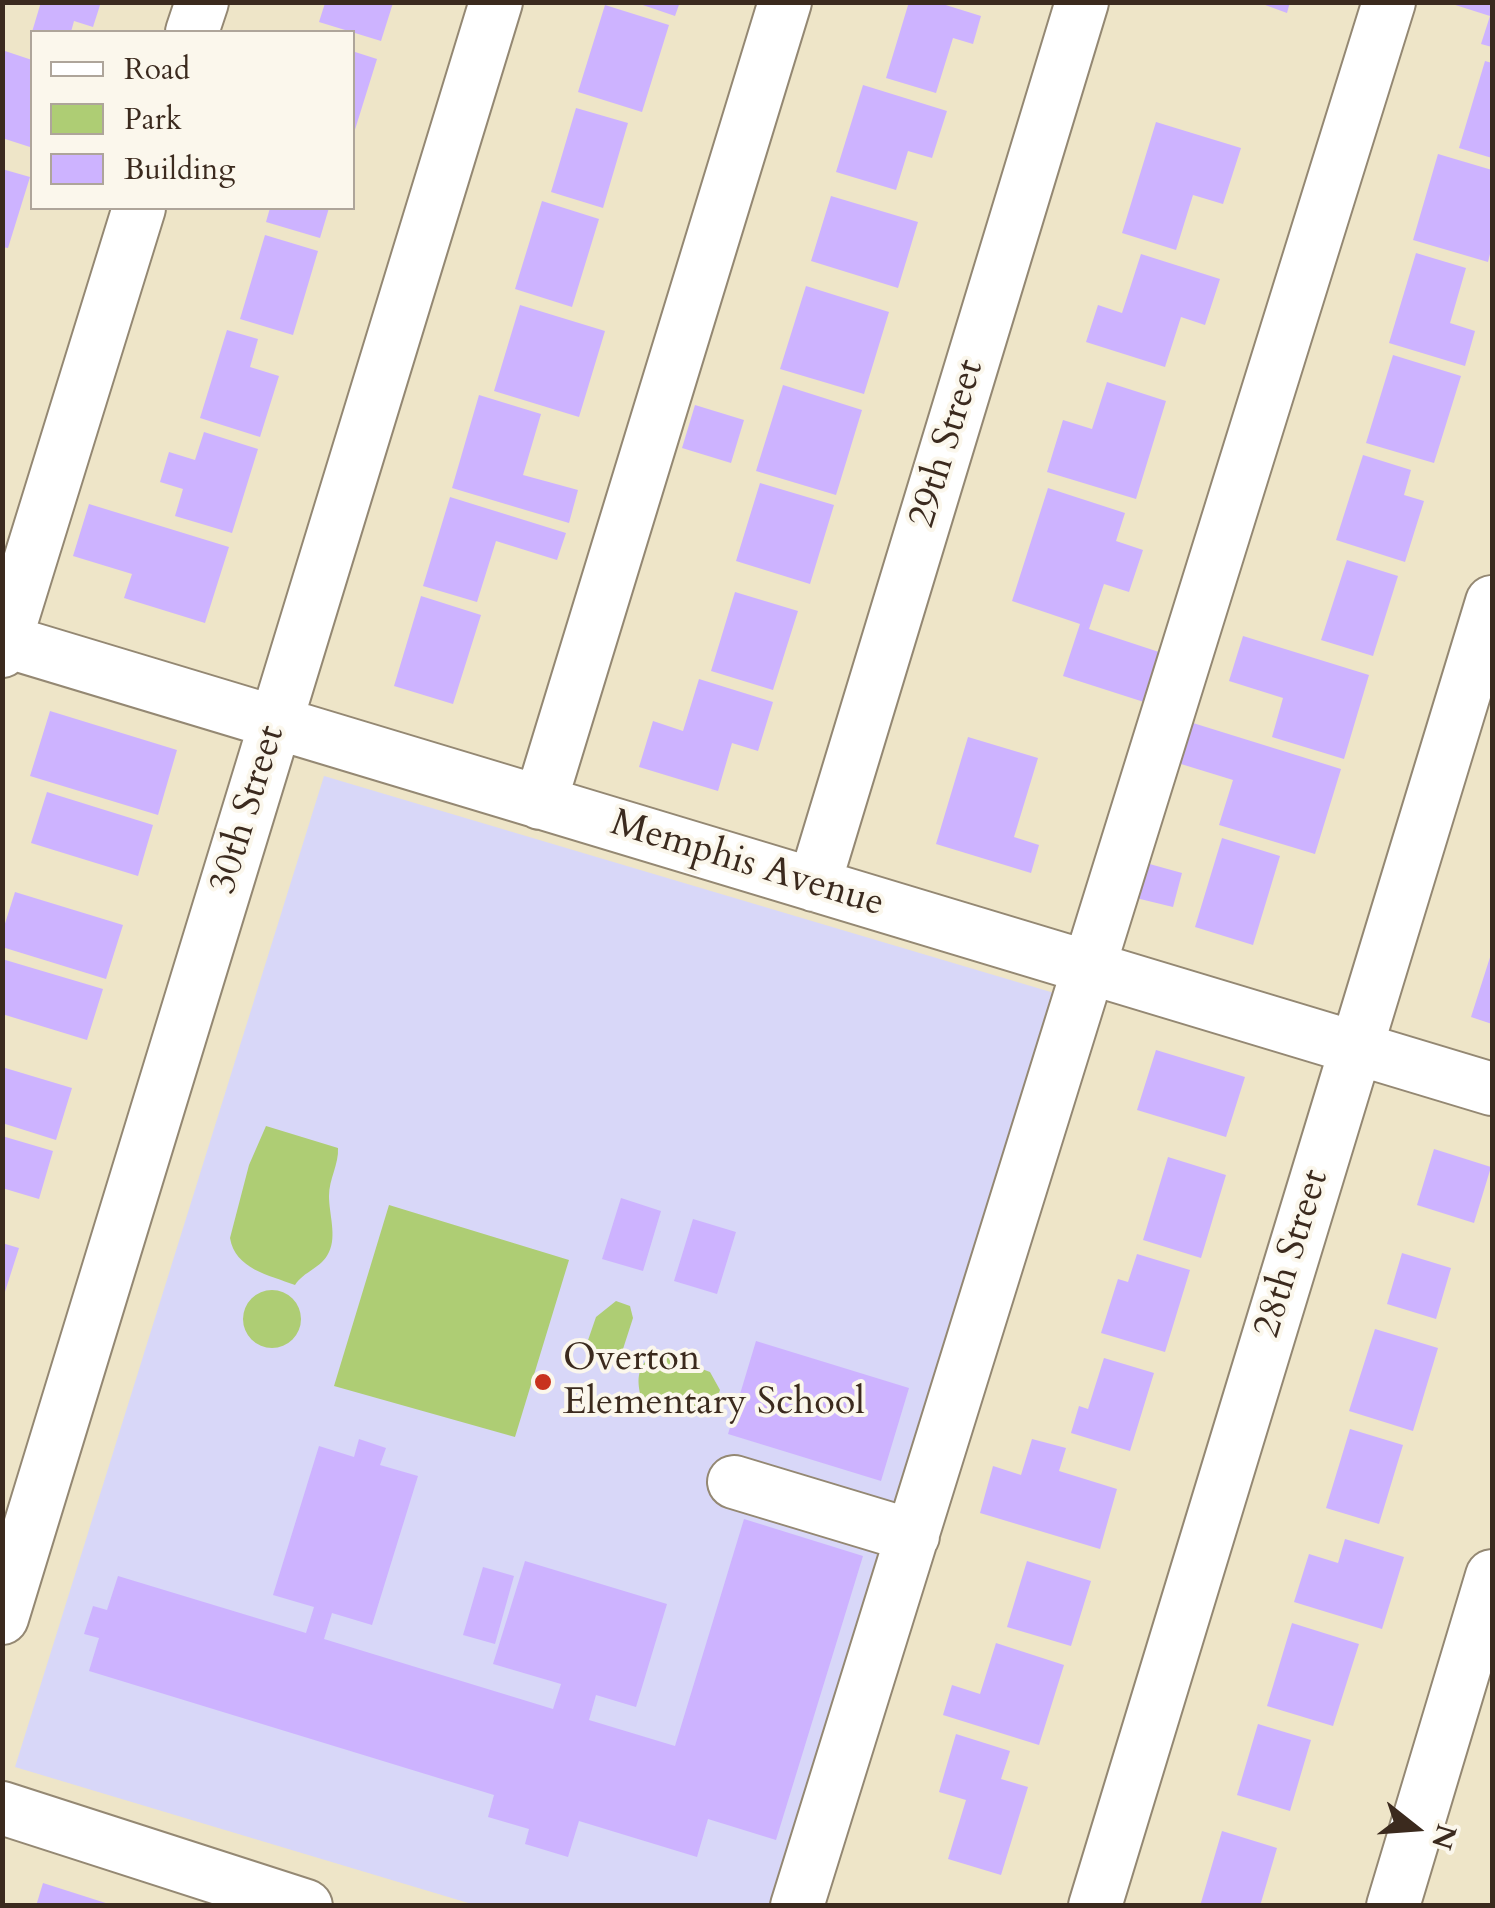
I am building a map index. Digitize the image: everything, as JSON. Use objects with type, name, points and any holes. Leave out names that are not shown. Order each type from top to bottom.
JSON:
[{"type":"street","points":[[193,30],[202,2]]},
{"type":"street","name":"30th Street","points":[[2,1618],[496,2]]},
{"type":"street","points":[[540,803],[785,2]]},
{"type":"street","name":"29th Street","points":[[814,885],[1082,2]]},
{"type":"street","points":[[798,1906],[1390,2]]},
{"type":"street","points":[[4,644],[138,210]]},
{"type":"street","name":"28th Street","points":[[1095,1906],[1492,602]]},
{"type":"street","name":"Memphis Avenue","points":[[4,644],[1492,1089]]},
{"type":"street","points":[[734,1482],[913,1536]]},
{"type":"street","points":[[1393,1906],[1492,1576]]},
{"type":"street","points":[[2,1808],[214,1891],[306,1906]]},
{"type":"shaded area","name":"Overton Elementary School","points":[[324,776],[1071,998],[789,1905],[475,1905],[15,1767]]},
{"type":"green space","points":[[266,1126],[338,1148],[329,1190],[331,1246],[322,1262],[295,1285],[246,1264],[233,1249],[230,1238],[249,1165]]},
{"type":"green space","points":[[389,1205],[569,1260],[515,1437],[334,1386]]},
{"type":"green space","points":[[272,1290],[293,1298],[301,1319],[293,1340],[272,1348],[251,1340],[243,1319],[251,1298]]},
{"type":"green space","points":[[616,1301],[630,1306],[633,1318],[623,1349],[604,1354],[585,1349],[596,1317]]},
{"type":"green space","points":[[654,1351],[710,1372],[720,1390],[715,1404],[697,1416],[641,1398],[640,1373]]},
{"type":"building","points":[[41,2],[101,2],[93,27],[74,21],[72,30],[33,30]]},
{"type":"building","points":[[634,2],[680,2],[675,16]]},
{"type":"building","points":[[909,2],[936,2],[981,16],[973,44],[953,38],[936,93],[886,78]]},
{"type":"building","points":[[1257,2],[1290,2],[1287,13]]},
{"type":"building","points":[[1492,2],[1492,47],[1481,44],[1490,16],[1449,3]]},
{"type":"building","points":[[325,3],[393,3],[381,41],[319,22]]},
{"type":"building","points":[[605,5],[669,25],[642,112],[578,92]]},
{"type":"building","points":[[2,50],[30,59],[30,147],[2,138]]},
{"type":"building","points":[[355,52],[377,59],[355,130]]},
{"type":"building","points":[[1485,61],[1492,63],[1492,158],[1459,148]]},
{"type":"building","points":[[863,85],[947,111],[932,158],[908,151],[896,190],[836,172]]},
{"type":"building","points":[[576,108],[628,123],[603,208],[551,192]]},
{"type":"building","points":[[1156,122],[1241,148],[1223,204],[1193,195],[1176,250],[1122,233]]},
{"type":"building","points":[[1438,154],[1492,170],[1492,246],[1488,262],[1413,240]]},
{"type":"building","points":[[2,169],[30,177],[8,248],[2,247]]},
{"type":"building","points":[[831,196],[918,222],[898,288],[811,261]]},
{"type":"building","points":[[542,201],[599,219],[572,307],[515,289]]},
{"type":"building","points":[[269,210],[328,210],[320,238],[266,222]]},
{"type":"building","points":[[265,235],[318,251],[293,335],[240,319]]},
{"type":"building","points":[[1416,253],[1466,268],[1450,323],[1475,331],[1465,366],[1389,343]]},
{"type":"building","points":[[1141,254],[1220,279],[1205,325],[1181,317],[1165,367],[1086,342],[1098,305],[1122,313]]},
{"type":"building","points":[[806,286],[889,312],[864,394],[780,369]]},
{"type":"building","points":[[520,305],[605,331],[579,417],[494,391]]},
{"type":"building","points":[[227,330],[258,339],[250,367],[279,376],[260,437],[200,418]]},
{"type":"building","points":[[1393,355],[1461,376],[1434,463],[1366,443]]},
{"type":"building","points":[[1107,382],[1166,401],[1136,499],[1047,472],[1063,420],[1092,429]]},
{"type":"building","points":[[783,385],[862,410],[836,495],[756,471]]},
{"type":"building","points":[[479,395],[541,414],[523,475],[578,490],[569,523],[452,488]]},
{"type":"building","points":[[695,405],[744,420],[731,463],[682,448]]},
{"type":"building","points":[[204,432],[258,449],[232,533],[175,516],[183,489],[160,482],[169,452],[195,460]]},
{"type":"building","points":[[1363,455],[1411,470],[1404,495],[1424,501],[1405,562],[1336,540]]},
{"type":"building","points":[[760,483],[834,505],[810,584],[736,561]]},
{"type":"building","points":[[1048,488],[1125,513],[1116,541],[1143,550],[1129,592],[1104,584],[1089,629],[1162,653],[1147,703],[1063,676],[1080,624],[1012,601]]},
{"type":"building","points":[[450,497],[566,533],[557,560],[496,541],[477,602],[423,586]]},
{"type":"building","points":[[89,504],[229,547],[205,623],[124,598],[132,574],[73,556]]},
{"type":"building","points":[[1347,560],[1398,576],[1373,656],[1321,640]]},
{"type":"building","points":[[735,592],[798,611],[773,690],[711,671]]},
{"type":"building","points":[[421,596],[481,615],[453,704],[394,686]]},
{"type":"building","points":[[1243,636],[1369,675],[1344,759],[1272,737],[1283,698],[1229,681]]},
{"type":"building","points":[[699,679],[773,702],[758,751],[732,743],[718,791],[639,767],[653,721],[683,731]]},
{"type":"building","points":[[50,711],[177,750],[158,815],[30,776]]},
{"type":"building","points":[[1193,723],[1341,769],[1315,854],[1219,825],[1233,780],[1181,764]]},
{"type":"building","points":[[968,737],[1038,758],[1014,837],[1039,845],[1031,873],[936,844]]},
{"type":"building","points":[[47,792],[153,825],[138,876],[31,843]]},
{"type":"building","points":[[1222,838],[1280,856],[1253,945],[1195,927]]},
{"type":"building","points":[[1146,863],[1182,873],[1173,907],[1136,898]]},
{"type":"building","points":[[15,892],[123,925],[106,979],[2,947],[2,933]]},
{"type":"building","points":[[1492,951],[1492,1024],[1471,1017]]},
{"type":"building","points":[[2,959],[103,989],[87,1040],[2,1014]]},
{"type":"building","points":[[1156,1050],[1245,1077],[1226,1137],[1137,1110]]},
{"type":"building","points":[[2,1067],[72,1088],[56,1140],[2,1123]]},
{"type":"building","points":[[2,1136],[53,1151],[39,1199],[2,1188]]},
{"type":"building","points":[[1434,1149],[1491,1167],[1474,1223],[1417,1205]]},
{"type":"building","points":[[1168,1157],[1226,1175],[1201,1258],[1143,1240]]},
{"type":"building","points":[[621,1198],[661,1211],[643,1271],[602,1259]]},
{"type":"building","points":[[693,1219],[736,1232],[717,1294],[674,1281]]},
{"type":"building","points":[[2,1243],[19,1248],[3,1298],[2,1298]]},
{"type":"building","points":[[1402,1253],[1451,1268],[1436,1319],[1387,1304]]},
{"type":"building","points":[[1137,1254],[1190,1270],[1165,1352],[1101,1333],[1118,1279],[1128,1282]]},
{"type":"building","points":[[1375,1329],[1438,1348],[1413,1431],[1349,1411]]},
{"type":"building","points":[[756,1341],[909,1388],[881,1481],[728,1434]]},
{"type":"building","points":[[1104,1358],[1154,1373],[1130,1451],[1071,1433],[1079,1406],[1088,1409]]},
{"type":"building","points":[[1350,1429],[1403,1445],[1379,1524],[1326,1508]]},
{"type":"building","points":[[359,1439],[386,1448],[380,1465],[418,1476],[372,1625],[332,1613],[324,1639],[553,1709],[561,1684],[493,1664],[525,1561],[667,1604],[636,1707],[596,1695],[589,1720],[675,1746],[744,1519],[863,1556],[776,1840],[708,1819],[697,1857],[579,1821],[568,1857],[525,1844],[529,1829],[488,1817],[494,1795],[89,1671],[99,1638],[84,1634],[93,1606],[107,1610],[118,1576],[306,1633],[314,1607],[273,1595],[319,1446],[354,1457]]},
{"type":"building","points":[[1032,1439],[1066,1448],[1059,1471],[1117,1489],[1100,1549],[980,1513],[993,1466],[1021,1475]]},
{"type":"building","points":[[1345,1539],[1404,1557],[1382,1629],[1294,1602],[1309,1554],[1338,1563]]},
{"type":"building","points":[[1027,1561],[1091,1581],[1071,1646],[1007,1627]]},
{"type":"building","points":[[483,1567],[514,1576],[495,1644],[463,1635]]},
{"type":"building","points":[[1292,1623],[1359,1644],[1333,1726],[1267,1706]]},
{"type":"building","points":[[996,1643],[1064,1665],[1039,1745],[943,1715],[952,1685],[980,1694]]},
{"type":"building","points":[[1258,1724],[1311,1740],[1290,1811],[1237,1795]]},
{"type":"building","points":[[956,1734],[1010,1751],[1001,1779],[1028,1787],[1001,1875],[948,1859],[966,1800],[939,1792]]},
{"type":"building","points":[[1222,1831],[1277,1848],[1260,1906],[1200,1906]]},
{"type":"building","points":[[43,1883],[112,1905],[112,1906],[36,1906]]},
{"type":"place","name":"Overton Elementary School","points":[[543,1382]]}]
